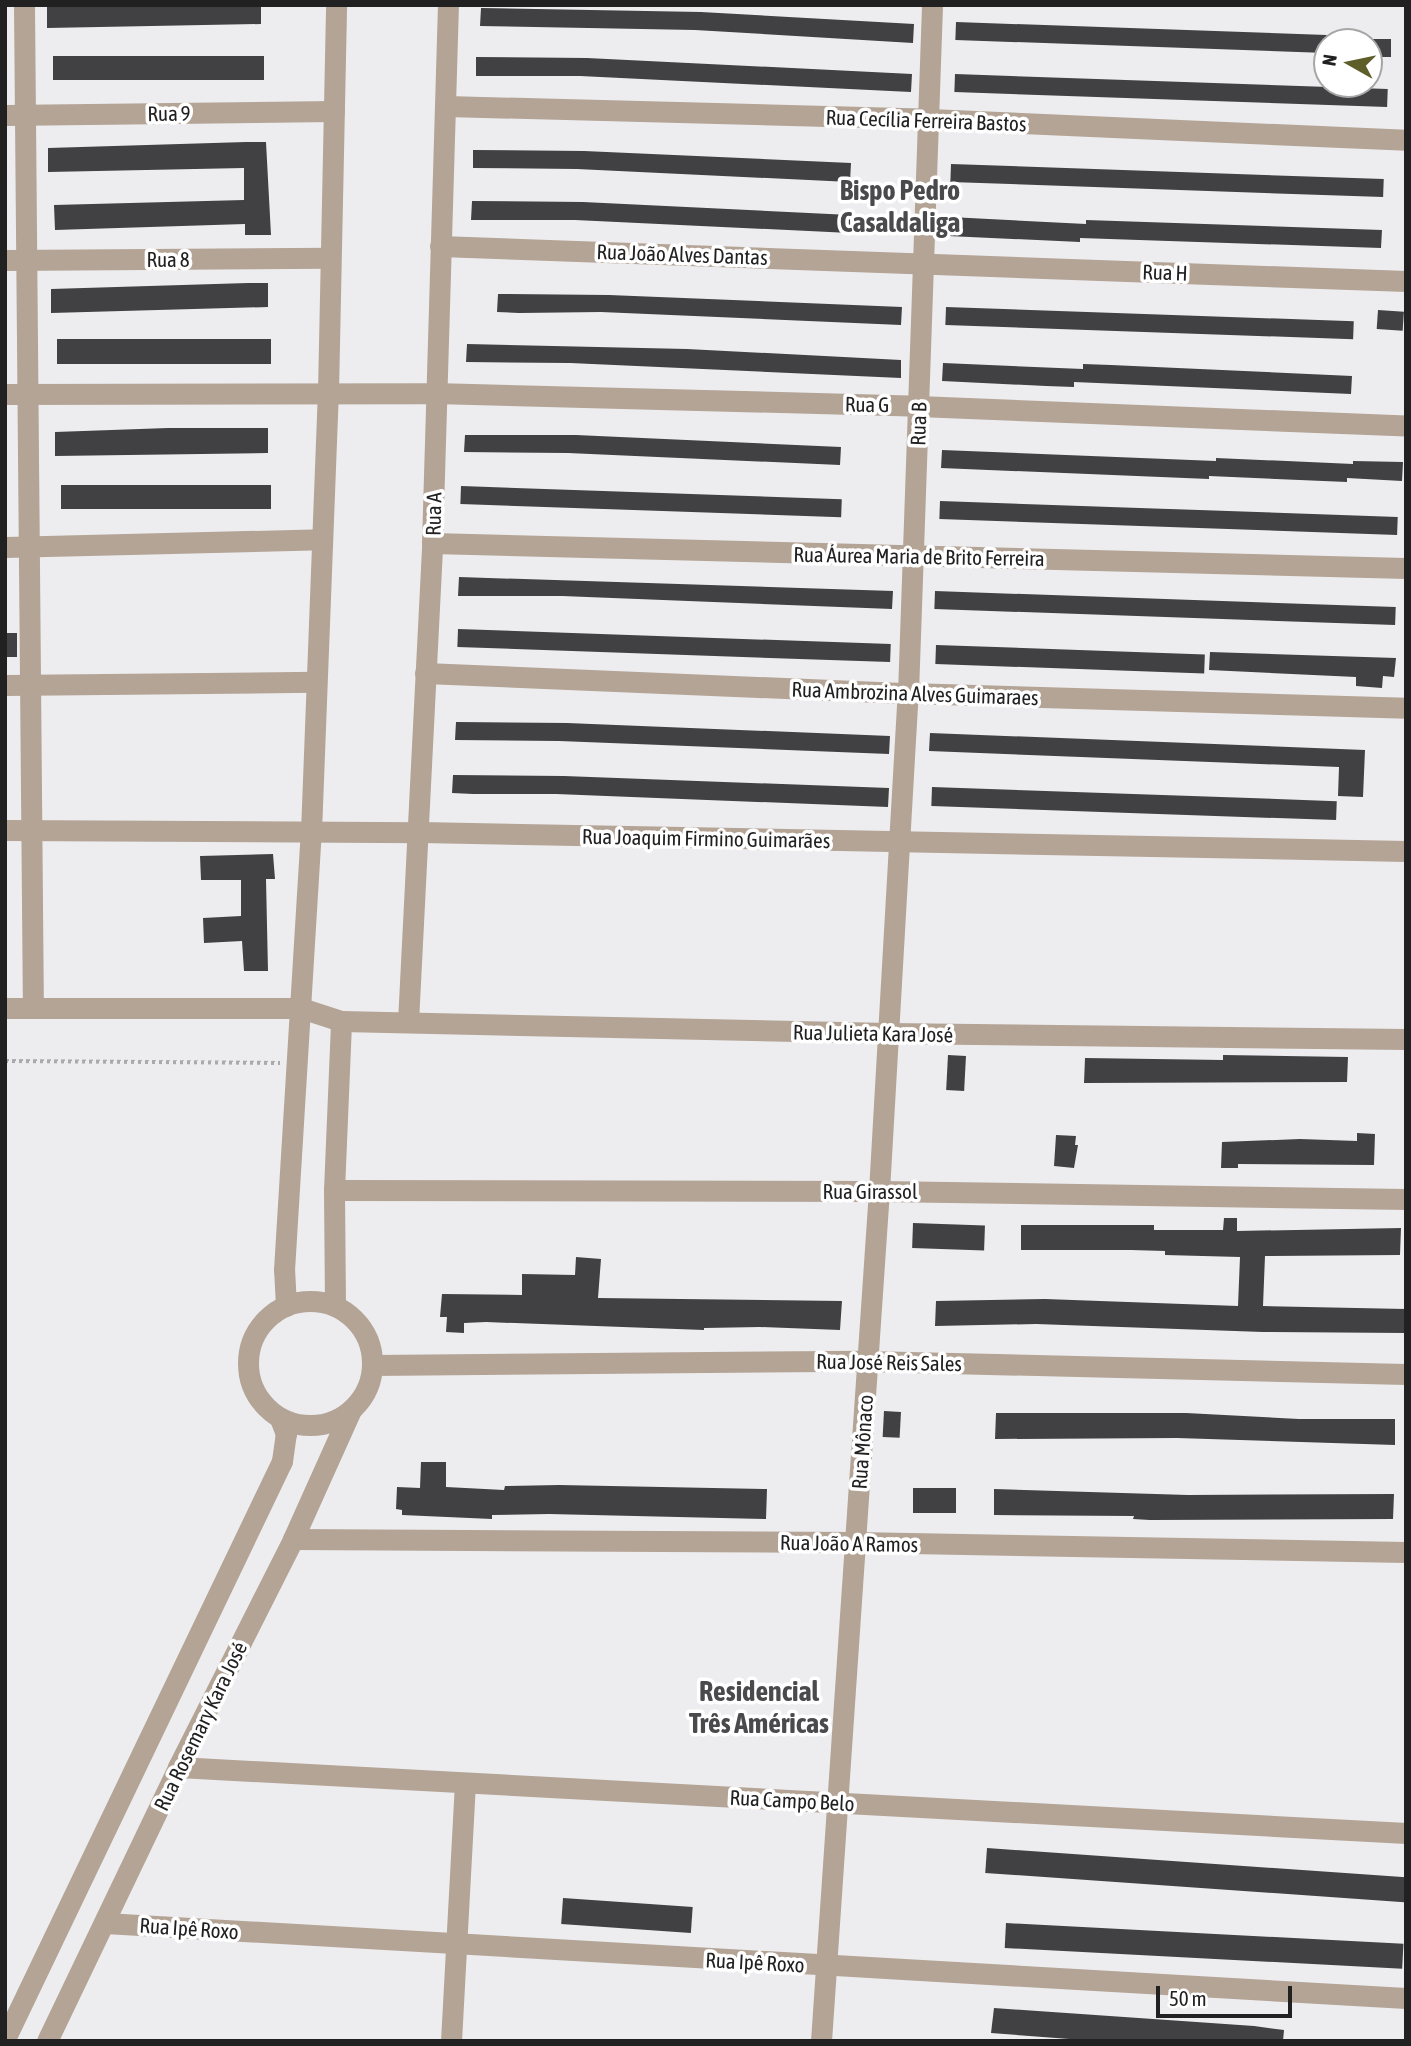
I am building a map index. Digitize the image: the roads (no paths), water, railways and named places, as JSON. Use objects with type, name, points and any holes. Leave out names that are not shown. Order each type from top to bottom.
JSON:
[{"type":"street","points":[[24,5],[15,115],[16,260],[28,393],[33,1008]]},
{"type":"street","points":[[286,1306],[285,1270],[311,832],[328,392],[336,5]]},
{"type":"street","name":"Rua A","points":[[408,1022],[420,832],[432,543],[448,5]]},
{"type":"street","name":"Rua B","points":[[899,842],[908,693],[932,5]]},
{"type":"street","name":"Rua Cecília Ferreira Bastos","points":[[446,106],[929,120],[1406,140]]},
{"type":"street","name":"Rua 9","points":[[15,115],[334,111]]},
{"type":"street","name":"Rua João Alves Dantas","points":[[440,246],[923,263]]},
{"type":"street","name":"Rua 8","points":[[16,260],[330,258]]},
{"type":"street","name":"Rua H","points":[[923,263],[1406,281]]},
{"type":"street","name":"Rua G","points":[[5,394],[435,393],[918,406],[1406,426]]},
{"type":"street","points":[[5,547],[322,539]]},
{"type":"street","name":"Rua Áurea Maria de Brito Ferreira","points":[[432,543],[1406,568]]},
{"type":"street","name":"Rua Ambrozina Alves Guimaraes","points":[[425,673],[908,693],[1406,708]]},
{"type":"street","points":[[5,685],[316,682]]},
{"type":"street","name":"Rua Joaquim Firmino Guimarães","points":[[5,830],[420,832],[1406,851]]},
{"type":"street","name":"Rua Mônaco","points":[[821,2041],[879,1191],[899,842]]},
{"type":"street","name":"Rua Julieta Kara José","points":[[5,1008],[301,1008],[341,1021],[888,1033],[1406,1039]]},
{"type":"street","points":[[335,1306],[334,1190],[341,1021]]},
{"type":"street","name":"Rua Girassol","points":[[334,1190],[879,1191],[1406,1199]]},
{"type":"street","points":[[351,1410],[334,1420],[316,1425],[297,1424],[280,1418],[266,1408],[256,1394],[250,1378],[248,1360],[259,1328],[286,1306],[310,1301],[335,1306],[358,1324],[371,1350],[372,1365]]},
{"type":"street","name":"Rua José Reis Sales","points":[[372,1365],[867,1361],[1406,1374]]},
{"type":"street","name":"Rua Rosemary Kara José","points":[[47,2041],[178,1767],[293,1539],[351,1410],[370,1382],[372,1365]]},
{"type":"street","name":"Rua Rosemary Kara José","points":[[5,2039],[282,1461],[286,1434],[280,1418]]},
{"type":"street","name":"Rua João A Ramos","points":[[293,1539],[855,1542],[1406,1552]]},
{"type":"street","name":"Rua Campo Belo","points":[[178,1767],[1406,1833]]},
{"type":"street","points":[[451,2041],[454,1945],[465,1783]]},
{"type":"street","name":"Rua Ipê Roxo","points":[[105,1923],[1406,1998]]},
{"type":"district","name":"Bispo Pedro Casaldaliga","points":[[900,206]]},
{"type":"district","name":"Residencial Três Américas","points":[[759,1707]]}]
